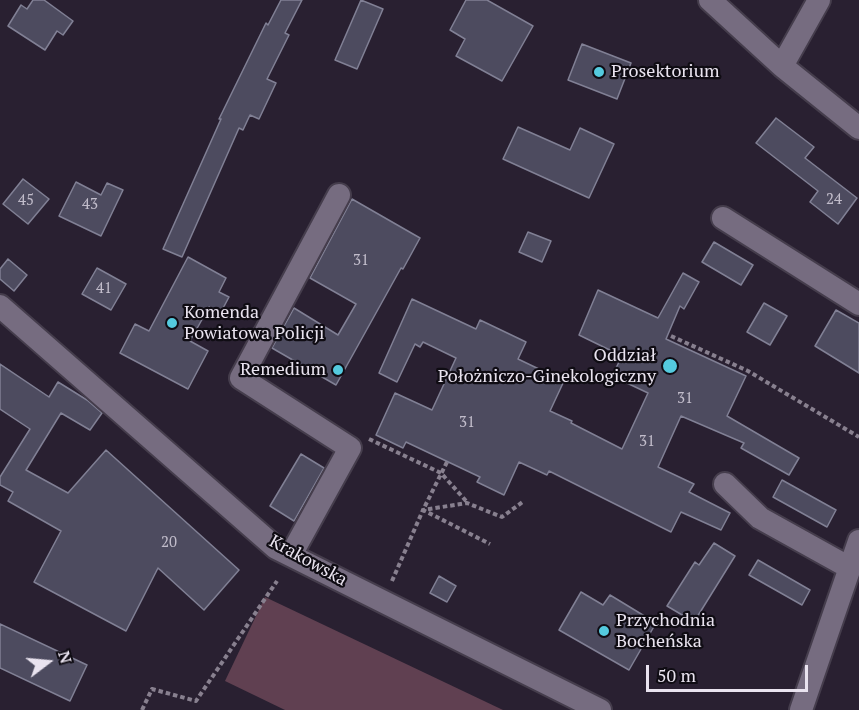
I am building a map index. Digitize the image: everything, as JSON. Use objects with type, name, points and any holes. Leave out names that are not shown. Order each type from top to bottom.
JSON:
[{"type":"street","points":[[710,0],[782,66],[859,128]]},
{"type":"street","points":[[782,66],[819,0]]},
{"type":"street","points":[[291,555],[350,448],[242,378],[339,195]]},
{"type":"street","points":[[723,218],[859,304]]},
{"type":"street","name":"Krakowska","points":[[0,306],[276,548],[600,710]]},
{"type":"street","points":[[725,484],[760,518],[850,568]]},
{"type":"street","points":[[801,710],[859,542]]},
{"type":"path","points":[[671,336],[748,372],[859,437]]},
{"type":"path","points":[[369,439],[441,473],[467,502],[502,517],[524,501]]},
{"type":"path","points":[[392,581],[447,462]]},
{"type":"path","points":[[423,510],[467,502]]},
{"type":"path","points":[[423,510],[490,544]]},
{"type":"path","points":[[142,710],[152,689],[196,701],[277,581]]},
{"type":"shaded area","points":[[265,597],[503,710],[285,710],[225,681]]},
{"type":"building","points":[[33,0],[44,0],[73,21],[63,35],[57,31],[45,50],[8,26],[21,5],[27,9]]},
{"type":"building","points":[[281,0],[302,0],[285,33],[289,35],[267,79],[276,83],[259,119],[250,115],[243,130],[239,128],[182,257],[163,249],[221,119],[219,119],[266,23],[268,25]]},
{"type":"building","points":[[361,0],[383,9],[357,69],[335,60]]},
{"type":"building","points":[[466,0],[487,0],[533,26],[502,81],[456,56],[465,39],[450,30]]},
{"type":"building","name":"Prosektorium","points":[[582,44],[631,63],[617,99],[568,80]]},
{"type":"building","points":[[776,118],[814,147],[805,158],[857,198],[838,224],[810,202],[818,191],[756,143]]},
{"type":"building","points":[[518,127],[570,150],[580,128],[614,144],[589,198],[503,159]]},
{"type":"building","points":[[23,179],[49,199],[28,224],[3,204]]},
{"type":"building","points":[[76,182],[101,195],[107,183],[123,190],[101,236],[59,216]]},
{"type":"building","points":[[352,199],[420,238],[336,385],[272,348],[294,308],[338,335],[356,304],[310,278]]},
{"type":"building","points":[[528,232],[551,241],[542,262],[519,252]]},
{"type":"building","points":[[714,242],[753,265],[741,285],[702,262]]},
{"type":"building","name":"Komenda Powiatowa Policji","points":[[188,257],[226,278],[219,292],[229,297],[220,314],[209,307],[190,341],[208,351],[188,389],[120,353],[135,324],[149,331]]},
{"type":"building","points":[[8,259],[27,275],[14,291],[0,279],[0,269]]},
{"type":"building","points":[[97,268],[126,284],[111,310],[82,294]]},
{"type":"building","points":[[683,273],[699,282],[684,309],[680,306],[666,339],[746,376],[727,416],[799,458],[789,475],[741,448],[744,443],[681,416],[658,467],[694,484],[689,492],[730,513],[721,530],[681,512],[671,532],[549,471],[547,475],[519,462],[504,495],[477,482],[480,477],[406,442],[403,448],[376,435],[395,393],[432,410],[456,358],[423,342],[420,347],[415,344],[397,382],[379,373],[412,299],[476,329],[480,320],[526,342],[518,359],[564,381],[550,411],[622,449],[648,393],[612,376],[622,356],[579,335],[598,290],[658,318]]},
{"type":"building","points":[[764,303],[787,316],[770,345],[747,332]]},
{"type":"building","points":[[836,310],[859,323],[859,373],[815,346]]},
{"type":"building","points":[[0,364],[49,397],[58,382],[87,400],[102,413],[90,430],[61,413],[26,470],[68,493],[106,450],[239,570],[204,610],[158,568],[126,631],[34,582],[61,531],[8,501],[13,492],[0,485],[0,477],[30,429],[0,409]]},
{"type":"building","points":[[301,454],[324,468],[294,521],[270,506]]},
{"type":"building","points":[[782,480],[836,510],[827,527],[773,497]]},
{"type":"building","points":[[714,543],[735,556],[694,622],[667,606],[695,562],[699,565]]},
{"type":"building","points":[[758,560],[810,590],[802,605],[749,575]]},
{"type":"building","points":[[439,576],[456,586],[447,602],[430,593]]},
{"type":"building","name":"Przychodnia Bocheńska","points":[[581,592],[603,605],[610,595],[656,623],[629,670],[559,630]]},
{"type":"building","points":[[0,624],[87,665],[70,701],[0,668]]},
{"type":"place","name":"Prosektorium","points":[[599,72]]},
{"type":"place","name":"Komenda Powiatowa Policji","points":[[172,323]]},
{"type":"place","name":"Oddział Położniczo-Ginekologiczny","points":[[670,366]]},
{"type":"place","name":"Remedium","points":[[338,370]]},
{"type":"place","name":"Przychodnia Bocheńska","points":[[604,631]]}]
